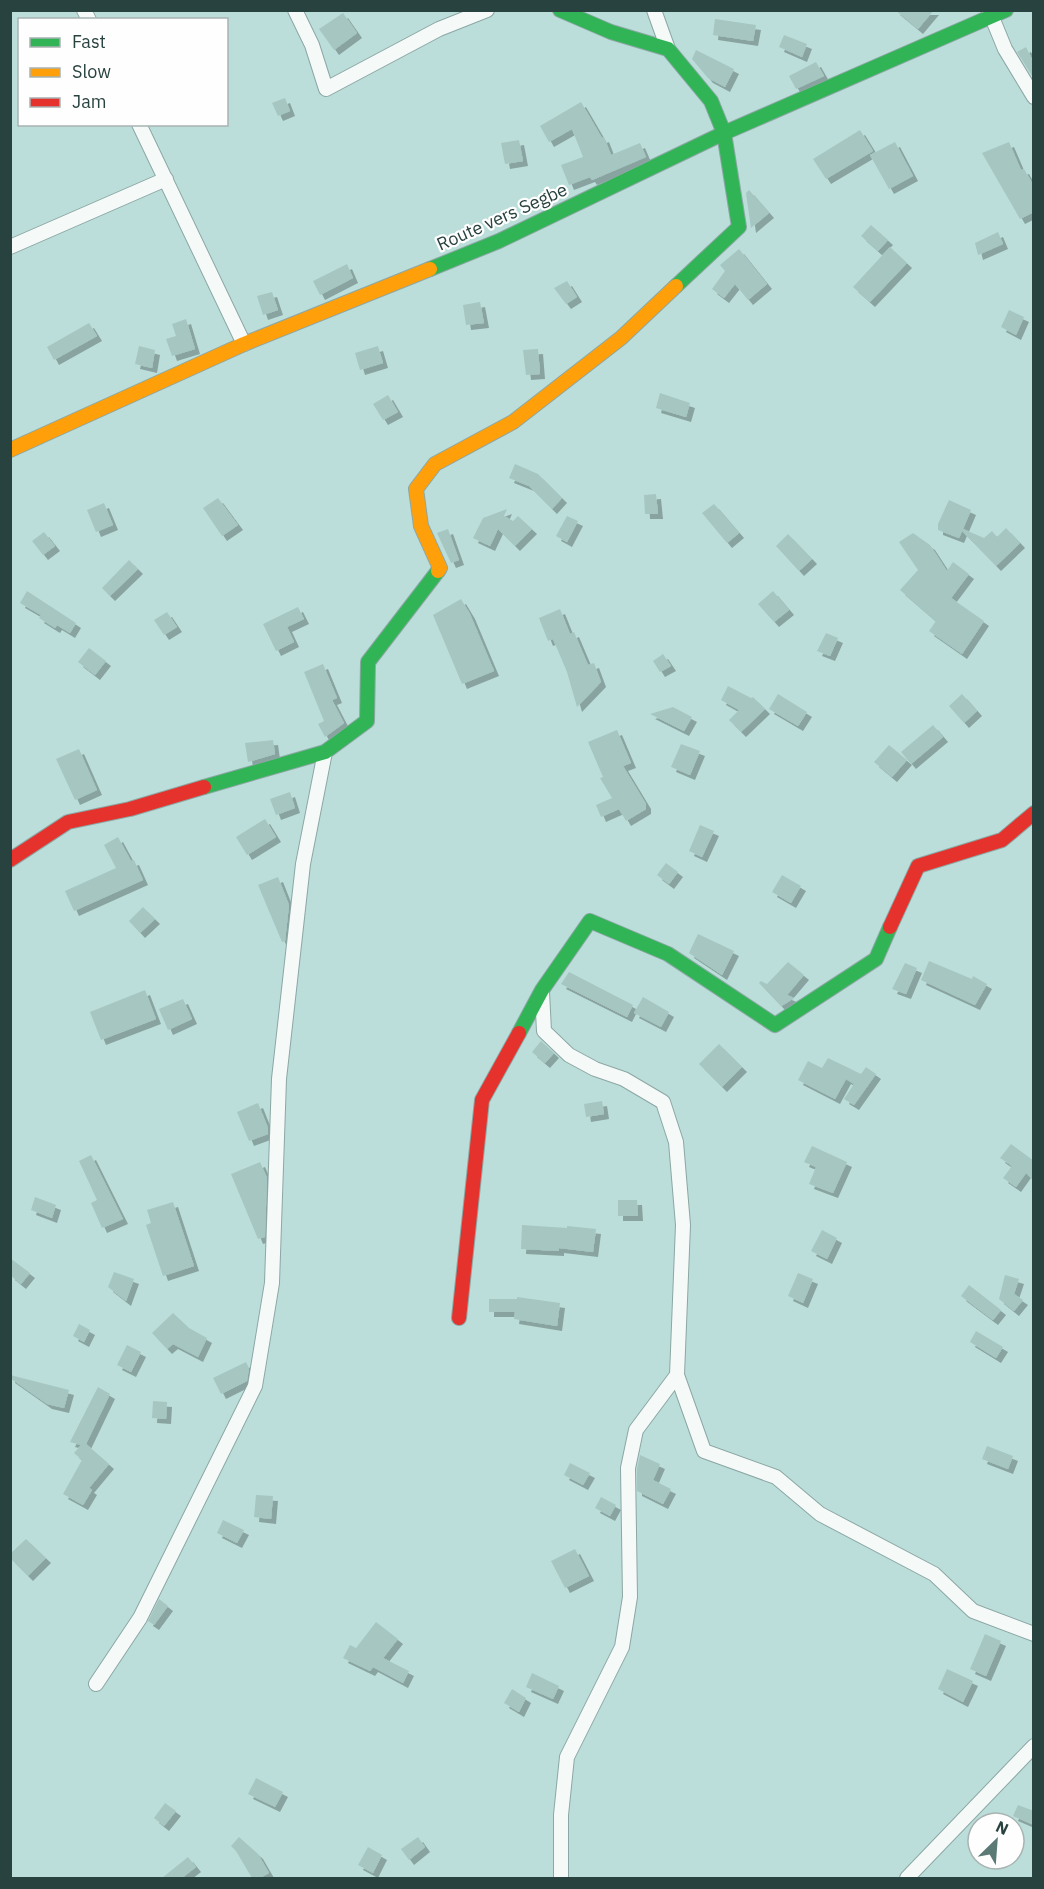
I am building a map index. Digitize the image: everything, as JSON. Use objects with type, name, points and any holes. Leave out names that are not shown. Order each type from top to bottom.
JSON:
[{"type":"street","points":[[295,10],[312,45],[326,88],[440,29],[487,10]]},
{"type":"street","points":[[560,10],[611,32],[668,49]]},
{"type":"street","points":[[10,860],[68,822],[130,809],[325,752],[367,721],[368,662],[440,568],[421,525],[416,489],[435,464],[513,422],[621,338],[739,227],[724,133],[711,101],[668,49],[654,10]]},
{"type":"street","name":"Route vers Segbe","points":[[10,450],[244,344],[499,241],[724,133],[991,14],[1006,10]]},
{"type":"street","points":[[991,14],[1005,49],[1034,97]]},
{"type":"street","points":[[140,126],[244,344]]},
{"type":"street","points":[[10,247],[166,180]]},
{"type":"street","points":[[96,1684],[140,1618],[255,1386],[272,1282],[280,1068],[303,864],[325,752]]},
{"type":"street","points":[[459,1318],[482,1100],[542,990],[590,921],[668,954],[776,1025],[876,959],[918,866],[1002,840],[1034,813]]},
{"type":"street","points":[[542,990],[544,1031],[569,1055],[596,1069],[624,1079],[663,1102],[676,1142],[683,1225],[677,1375],[704,1451],[776,1477],[820,1514],[934,1574],[973,1611],[1034,1634]]},
{"type":"street","points":[[561,1878],[561,1815],[567,1757],[622,1647],[629,1607],[628,1468],[636,1430],[677,1375]]},
{"type":"street","points":[[907,1878],[1034,1746]]},
{"type":"building","points":[[895,10],[934,10],[918,29]]},
{"type":"building","points":[[343,13],[357,33],[334,50],[319,29]]},
{"type":"building","points":[[715,19],[756,25],[753,41],[713,35]]},
{"type":"building","points":[[784,35],[807,44],[802,57],[779,47]]},
{"type":"building","points":[[1026,47],[1034,63],[1034,79],[1017,52]]},
{"type":"building","points":[[696,50],[734,69],[725,87],[708,78],[692,59]]},
{"type":"building","points":[[816,62],[824,76],[796,89],[789,76]]},
{"type":"building","points":[[285,98],[290,111],[278,116],[272,103]]},
{"type":"building","points":[[581,102],[602,138],[604,137],[611,155],[640,143],[646,157],[592,180],[590,177],[569,185],[561,165],[583,157],[572,129],[549,142],[540,126]]},
{"type":"building","points":[[860,130],[873,151],[826,179],[813,159]]},
{"type":"building","points":[[519,140],[523,161],[505,164],[501,143]]},
{"type":"building","points":[[895,142],[913,176],[889,189],[870,155]]},
{"type":"building","points":[[1009,142],[1021,170],[1024,169],[1034,186],[1034,212],[1020,219],[982,153]]},
{"type":"building","points":[[749,190],[769,213],[751,228],[746,193]]},
{"type":"building","points":[[871,225],[888,240],[878,251],[861,236]]},
{"type":"building","points":[[998,232],[1003,244],[978,255],[975,243]]},
{"type":"building","points":[[890,247],[907,263],[870,302],[853,287]]},
{"type":"building","points":[[739,249],[767,284],[748,300],[735,284],[724,298],[712,289],[725,271],[720,265]]},
{"type":"building","points":[[347,264],[353,278],[320,295],[313,281]]},
{"type":"building","points":[[567,281],[577,297],[566,304],[554,288]]},
{"type":"building","points":[[272,292],[278,310],[263,315],[257,296]]},
{"type":"building","points":[[480,302],[484,323],[466,325],[463,305]]},
{"type":"building","points":[[1009,310],[1024,317],[1016,335],[1001,327]]},
{"type":"building","points":[[186,319],[195,349],[172,356],[166,339],[176,336],[172,324]]},
{"type":"building","points":[[89,323],[97,336],[54,360],[47,347]]},
{"type":"building","points":[[139,346],[155,350],[152,368],[135,364]]},
{"type":"building","points":[[378,346],[383,363],[360,370],[355,353]]},
{"type":"building","points":[[538,349],[540,374],[526,375],[523,350]]},
{"type":"building","points":[[660,393],[690,403],[686,417],[656,408]]},
{"type":"building","points":[[388,395],[398,412],[383,420],[373,404]]},
{"type":"building","points":[[515,464],[538,474],[562,498],[552,509],[529,486],[509,478]]},
{"type":"building","points":[[656,494],[658,514],[645,514],[644,495]]},
{"type":"building","points":[[218,498],[238,525],[222,536],[203,508]]},
{"type":"building","points":[[949,500],[971,510],[963,529],[984,538],[992,531],[997,537],[1006,528],[1020,543],[996,566],[962,531],[959,538],[938,530],[938,524]]},
{"type":"building","points":[[104,503],[113,525],[96,532],[87,510]]},
{"type":"building","points":[[714,504],[739,533],[727,543],[702,513]]},
{"type":"building","points":[[507,509],[504,516],[513,521],[518,516],[532,529],[515,546],[498,529],[490,546],[473,538],[483,518]]},
{"type":"building","points":[[567,516],[578,521],[567,542],[556,536]]},
{"type":"building","points":[[448,529],[459,560],[451,563],[437,533]]},
{"type":"building","points":[[44,532],[55,546],[43,555],[32,541]]},
{"type":"building","points":[[913,533],[930,545],[947,571],[953,562],[969,574],[951,598],[984,621],[962,654],[929,631],[936,621],[900,590],[918,570],[899,542]]},
{"type":"building","points":[[788,534],[812,559],[799,571],[776,546]]},
{"type":"building","points":[[129,560],[138,569],[110,596],[102,588]]},
{"type":"building","points":[[27,591],[76,623],[70,633],[57,625],[55,628],[39,618],[41,615],[20,603]]},
{"type":"building","points":[[773,591],[789,610],[774,622],[758,604]]},
{"type":"building","points":[[461,599],[470,614],[494,671],[462,684],[433,615]]},
{"type":"building","points":[[298,607],[304,619],[287,627],[294,642],[276,651],[263,624]]},
{"type":"building","points":[[560,609],[570,634],[574,632],[588,665],[594,663],[601,682],[577,707],[567,672],[553,639],[548,641],[539,618]]},
{"type":"building","points":[[167,612],[177,627],[164,635],[154,620]]},
{"type":"building","points":[[826,633],[838,638],[830,656],[817,651]]},
{"type":"building","points":[[89,648],[106,661],[95,675],[78,662]]},
{"type":"building","points":[[663,654],[671,666],[660,672],[653,661]]},
{"type":"building","points":[[323,664],[337,698],[332,700],[344,723],[325,737],[318,724],[324,721],[304,672]]},
{"type":"building","points":[[728,686],[753,697],[765,709],[741,732],[729,720],[739,710],[721,700]]},
{"type":"building","points":[[778,694],[807,712],[798,726],[769,709]]},
{"type":"building","points":[[962,694],[977,711],[964,723],[949,706]]},
{"type":"building","points":[[673,707],[692,717],[684,731],[650,714]]},
{"type":"building","points":[[933,725],[943,737],[911,764],[901,752]]},
{"type":"building","points":[[617,730],[631,763],[623,766],[646,804],[646,809],[626,821],[619,809],[601,817],[596,805],[612,798],[600,778],[603,777],[588,742]]},
{"type":"building","points":[[273,740],[275,754],[248,762],[245,743]]},
{"type":"building","points":[[681,744],[700,751],[690,775],[671,767]]},
{"type":"building","points":[[889,745],[907,760],[892,777],[874,762]]},
{"type":"building","points":[[79,749],[97,790],[75,800],[56,759]]},
{"type":"building","points":[[290,792],[295,808],[276,815],[270,799]]},
{"type":"building","points":[[265,819],[276,837],[247,855],[236,837]]},
{"type":"building","points":[[700,825],[714,831],[702,857],[689,851]]},
{"type":"building","points":[[118,837],[131,861],[134,860],[143,880],[74,911],[65,891],[116,868],[104,845]]},
{"type":"building","points":[[666,863],[678,872],[669,884],[657,875]]},
{"type":"building","points":[[782,875],[801,886],[791,903],[772,892]]},
{"type":"building","points":[[278,877],[289,905],[285,941],[282,942],[258,885]]},
{"type":"building","points":[[143,907],[155,919],[140,933],[129,921]]},
{"type":"building","points":[[698,934],[734,951],[722,975],[689,953]]},
{"type":"building","points":[[929,961],[972,979],[973,976],[987,984],[975,1005],[921,980]]},
{"type":"building","points":[[788,962],[804,975],[787,995],[794,998],[780,1007],[759,983],[761,981],[767,984]]},
{"type":"building","points":[[905,963],[917,968],[906,994],[892,989]]},
{"type":"building","points":[[569,972],[633,1005],[627,1017],[561,984]]},
{"type":"building","points":[[145,990],[156,1019],[101,1040],[90,1012]]},
{"type":"building","points":[[643,997],[669,1012],[661,1027],[634,1013]]},
{"type":"building","points":[[183,999],[192,1019],[168,1030],[159,1009]]},
{"type":"building","points":[[541,1041],[554,1053],[545,1063],[532,1052]]},
{"type":"building","points":[[719,1044],[742,1067],[722,1087],[699,1064]]},
{"type":"building","points":[[828,1058],[861,1074],[866,1067],[876,1074],[854,1105],[844,1099],[854,1084],[846,1079],[835,1099],[798,1080],[808,1061],[822,1068]]},
{"type":"building","points":[[602,1101],[604,1114],[586,1117],[584,1104]]},
{"type":"building","points":[[258,1103],[268,1128],[268,1134],[249,1141],[237,1112]]},
{"type":"building","points":[[1011,1144],[1034,1161],[1034,1181],[1026,1173],[1016,1187],[1003,1178],[1012,1166],[1000,1158]]},
{"type":"building","points":[[812,1146],[847,1162],[833,1193],[809,1184],[816,1167],[804,1162]]},
{"type":"building","points":[[91,1155],[123,1219],[102,1228],[91,1203],[97,1200],[79,1161]]},
{"type":"building","points":[[260,1162],[267,1178],[265,1237],[258,1239],[231,1174]]},
{"type":"building","points":[[35,1197],[56,1205],[52,1218],[31,1210]]},
{"type":"building","points":[[618,1200],[637,1200],[638,1216],[618,1216]]},
{"type":"building","points":[[173,1202],[194,1266],[163,1276],[146,1225],[151,1223],[147,1210]]},
{"type":"building","points":[[522,1225],[596,1229],[593,1252],[559,1248],[559,1251],[521,1249]]},
{"type":"building","points":[[822,1230],[837,1238],[827,1259],[811,1251]]},
{"type":"building","points":[[10,1258],[30,1273],[21,1284],[10,1275]]},
{"type":"building","points":[[114,1272],[134,1279],[126,1301],[108,1287]]},
{"type":"building","points":[[798,1273],[813,1279],[803,1303],[788,1296]]},
{"type":"building","points":[[1005,1275],[1019,1279],[1014,1294],[1023,1300],[1014,1311],[999,1299]]},
{"type":"building","points":[[969,1285],[1001,1310],[993,1320],[961,1296]]},
{"type":"building","points":[[517,1297],[560,1303],[557,1326],[514,1319],[515,1312],[489,1312],[489,1299],[517,1299]]},
{"type":"building","points":[[173,1313],[189,1328],[207,1338],[198,1357],[173,1344],[167,1349],[152,1333]]},
{"type":"building","points":[[79,1324],[90,1330],[84,1342],[73,1336]]},
{"type":"building","points":[[976,1331],[1003,1347],[996,1358],[970,1342]]},
{"type":"building","points":[[127,1345],[141,1352],[131,1372],[117,1365]]},
{"type":"building","points":[[246,1362],[249,1368],[247,1381],[221,1394],[213,1378]]},
{"type":"building","points":[[10,1375],[69,1390],[64,1408],[47,1404],[10,1378]]},
{"type":"building","points":[[98,1387],[110,1394],[86,1444],[109,1464],[89,1488],[92,1490],[83,1505],[63,1494],[82,1460],[74,1453],[81,1445],[70,1442]]},
{"type":"building","points":[[153,1401],[167,1402],[166,1419],[152,1418]]},
{"type":"building","points":[[987,1446],[1013,1456],[1008,1469],[982,1459]]},
{"type":"building","points":[[640,1455],[660,1464],[653,1480],[671,1489],[663,1504],[637,1491],[637,1469]]},
{"type":"building","points":[[570,1463],[590,1473],[583,1485],[564,1475]]},
{"type":"building","points":[[256,1495],[273,1496],[271,1519],[254,1517]]},
{"type":"building","points":[[601,1497],[616,1505],[610,1516],[595,1508]]},
{"type":"building","points":[[223,1520],[244,1530],[237,1543],[217,1533]]},
{"type":"building","points":[[26,1539],[46,1558],[28,1576],[10,1558],[10,1554]]},
{"type":"building","points":[[575,1549],[589,1576],[565,1588],[551,1561]]},
{"type":"building","points":[[159,1599],[168,1606],[154,1625],[148,1621]]},
{"type":"building","points":[[376,1622],[398,1639],[383,1658],[409,1671],[403,1683],[373,1667],[370,1671],[343,1658],[350,1645],[356,1648]]},
{"type":"building","points":[[985,1634],[1001,1641],[986,1676],[970,1669]]},
{"type":"building","points":[[947,1669],[973,1681],[963,1702],[938,1689]]},
{"type":"building","points":[[532,1673],[559,1686],[553,1699],[526,1687]]},
{"type":"building","points":[[512,1689],[526,1698],[519,1712],[504,1703]]},
{"type":"building","points":[[256,1778],[283,1792],[275,1807],[248,1794]]},
{"type":"building","points":[[165,1803],[176,1811],[164,1826],[154,1818]]},
{"type":"building","points":[[1018,1805],[1034,1811],[1034,1825],[1026,1822],[1026,1811],[1015,1811]]},
{"type":"building","points":[[239,1837],[258,1854],[269,1873],[260,1878],[252,1878],[231,1846]]},
{"type":"building","points":[[418,1837],[425,1847],[409,1860],[401,1849]]},
{"type":"building","points":[[368,1847],[382,1855],[373,1873],[358,1865]]},
{"type":"building","points":[[188,1857],[196,1867],[182,1878],[162,1878]]},
{"type":"traffic: fast","points":[[560,10],[611,32],[668,49],[711,101],[724,133],[739,227],[676,286]]},
{"type":"traffic: fast","points":[[430,269],[499,241],[724,133],[1006,10]]},
{"type":"traffic: fast","points":[[204,787],[325,752],[367,721],[368,662],[438,571]]},
{"type":"traffic: fast","points":[[519,1033],[542,990],[590,921],[668,954],[775,1025],[876,959],[890,927]]},
{"type":"traffic: slow","points":[[10,450],[244,344],[430,269]]},
{"type":"traffic: slow","points":[[438,571],[440,568],[421,526],[416,489],[435,464],[513,422],[621,338],[676,286]]},
{"type":"traffic: jam","points":[[10,860],[68,822],[130,809],[204,787]]},
{"type":"traffic: jam","points":[[890,927],[918,866],[1002,840],[1034,813]]},
{"type":"traffic: jam","points":[[459,1318],[482,1100],[519,1033]]}]
